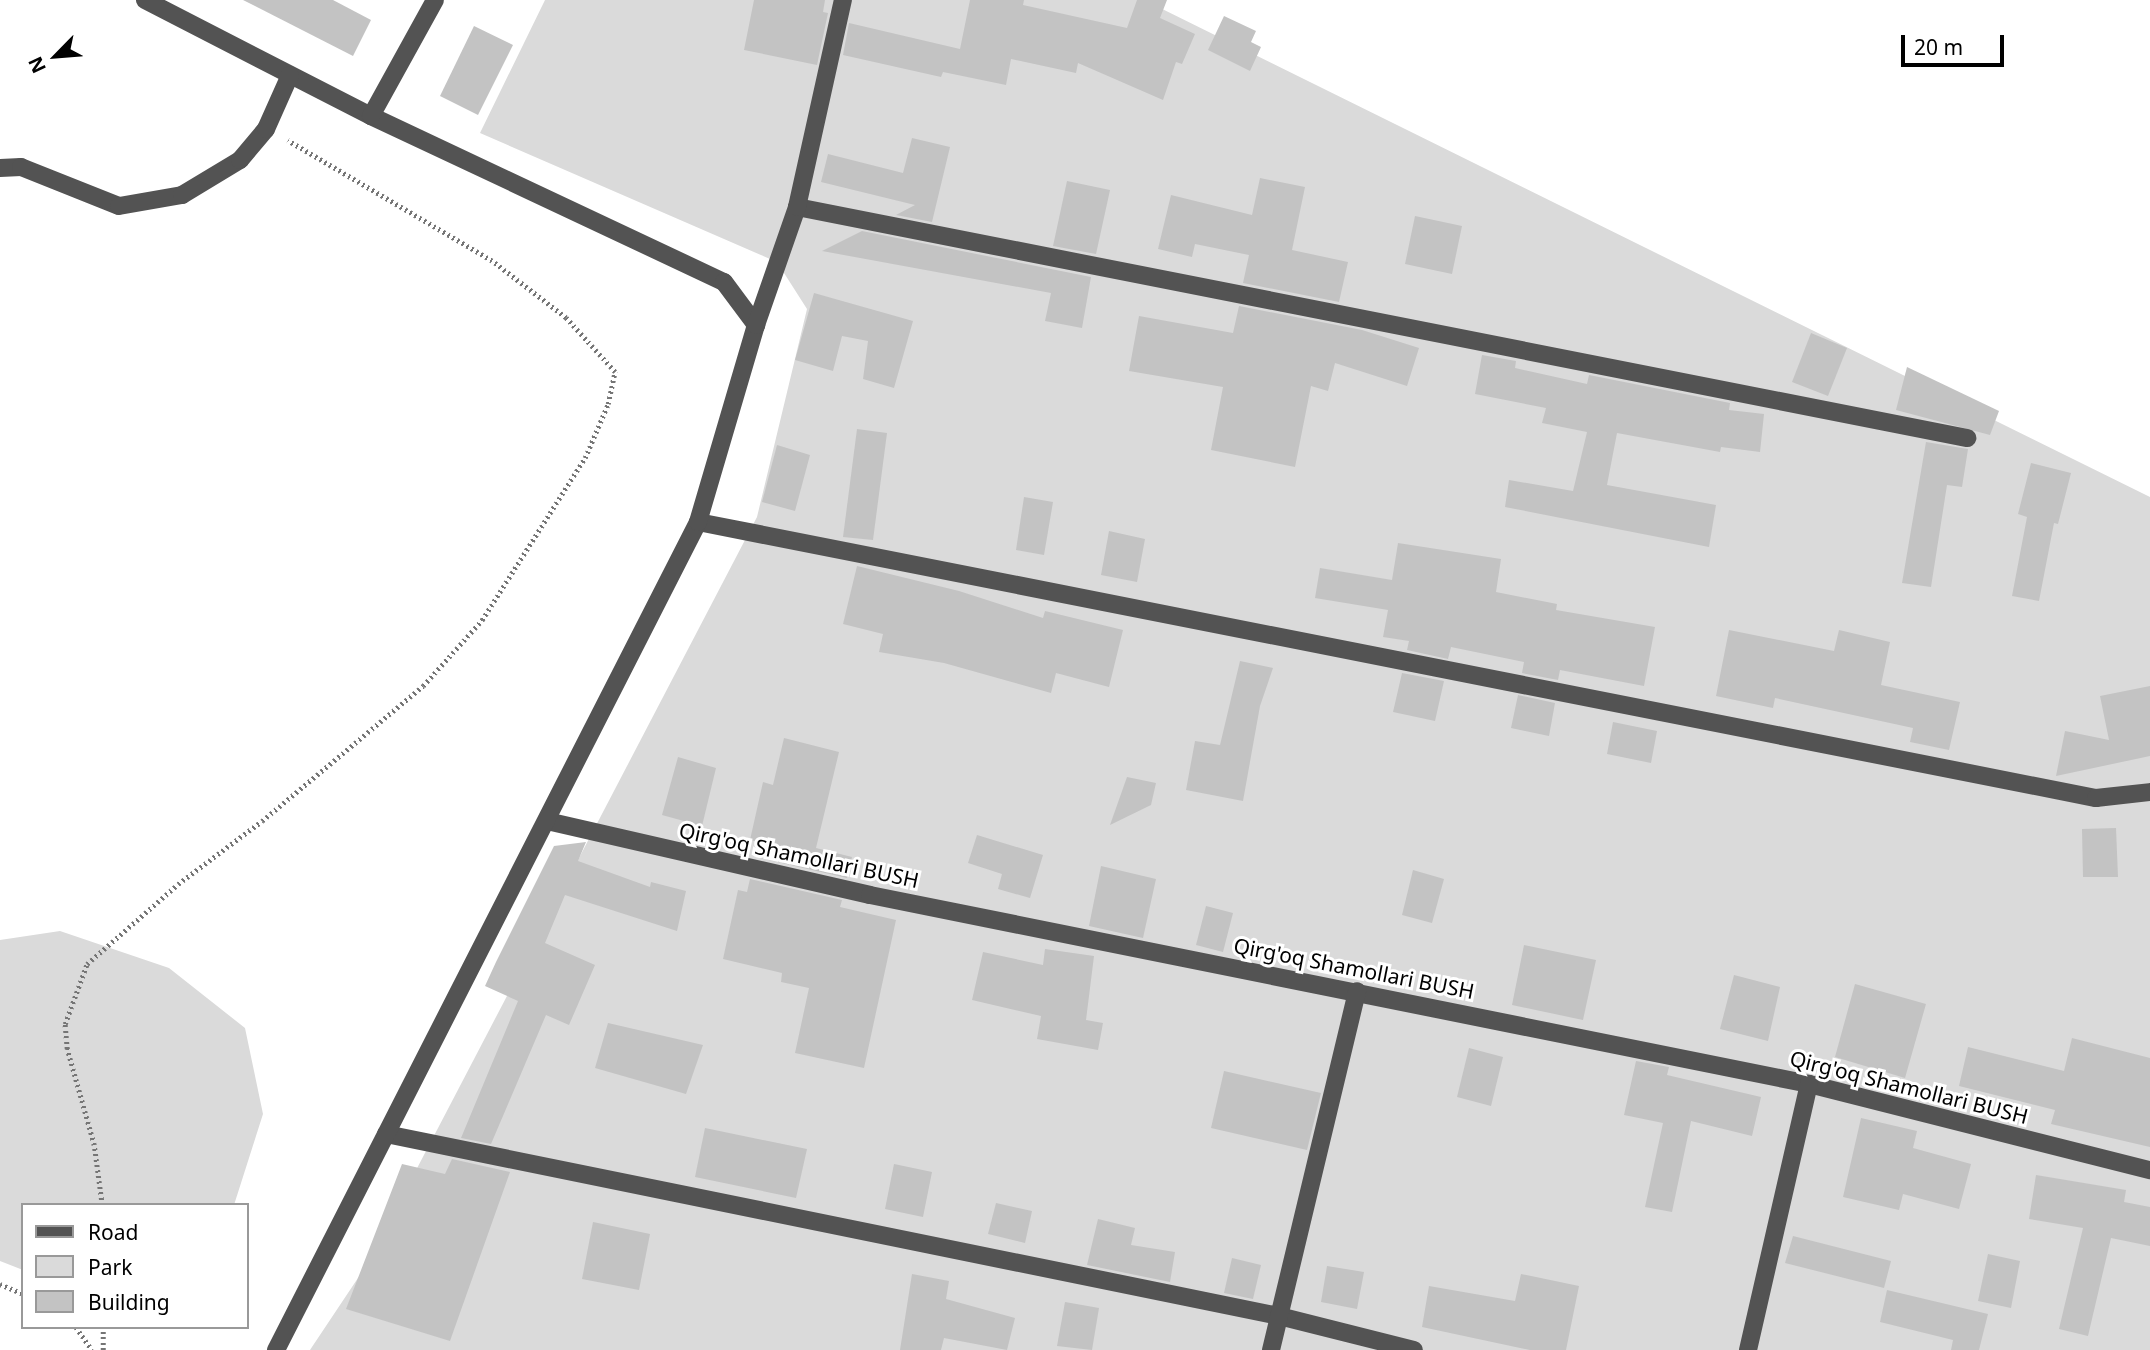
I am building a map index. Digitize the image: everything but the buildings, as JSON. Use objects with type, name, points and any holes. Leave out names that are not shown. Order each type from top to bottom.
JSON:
[{"type":"street","points":[[145,0],[371,116],[724,282],[756,325]]},
{"type":"street","points":[[371,116],[435,0]]},
{"type":"street","points":[[276,1350],[698,522],[756,325],[797,207],[843,0]]},
{"type":"street","points":[[0,168],[21,167],[119,206],[182,195],[240,160],[266,129],[290,75]]},
{"type":"street","points":[[797,207],[1967,438]]},
{"type":"street","points":[[698,522],[2096,798],[2150,792]]},
{"type":"street","name":"Qirg'oq Shamollari BUSH","points":[[547,821],[870,895],[1809,1084],[2150,1170]]},
{"type":"street","points":[[1271,1350],[1357,991]]},
{"type":"street","points":[[1748,1350],[1809,1084]]},
{"type":"street","points":[[386,1133],[1279,1316],[1414,1350]]},
{"type":"path","points":[[102,1203],[94,1145],[67,1049],[65,1024],[87,964],[178,884],[262,821],[423,685],[474,629],[585,458],[608,404],[615,372],[566,318],[492,261],[266,129]]},
{"type":"path","points":[[0,1284],[21,1293]]},
{"type":"path","points":[[77,1329],[92,1350]]},
{"type":"path","points":[[103,1329],[103,1350]]},
{"type":"green space","points":[[545,0],[1144,0],[2150,497],[2150,1350],[310,1350],[366,1266],[757,517],[807,309],[777,262],[480,133]]},
{"type":"green space","points":[[60,931],[169,968],[245,1028],[263,1114],[235,1203],[21,1203],[21,1269],[0,1261],[0,940]]}]
